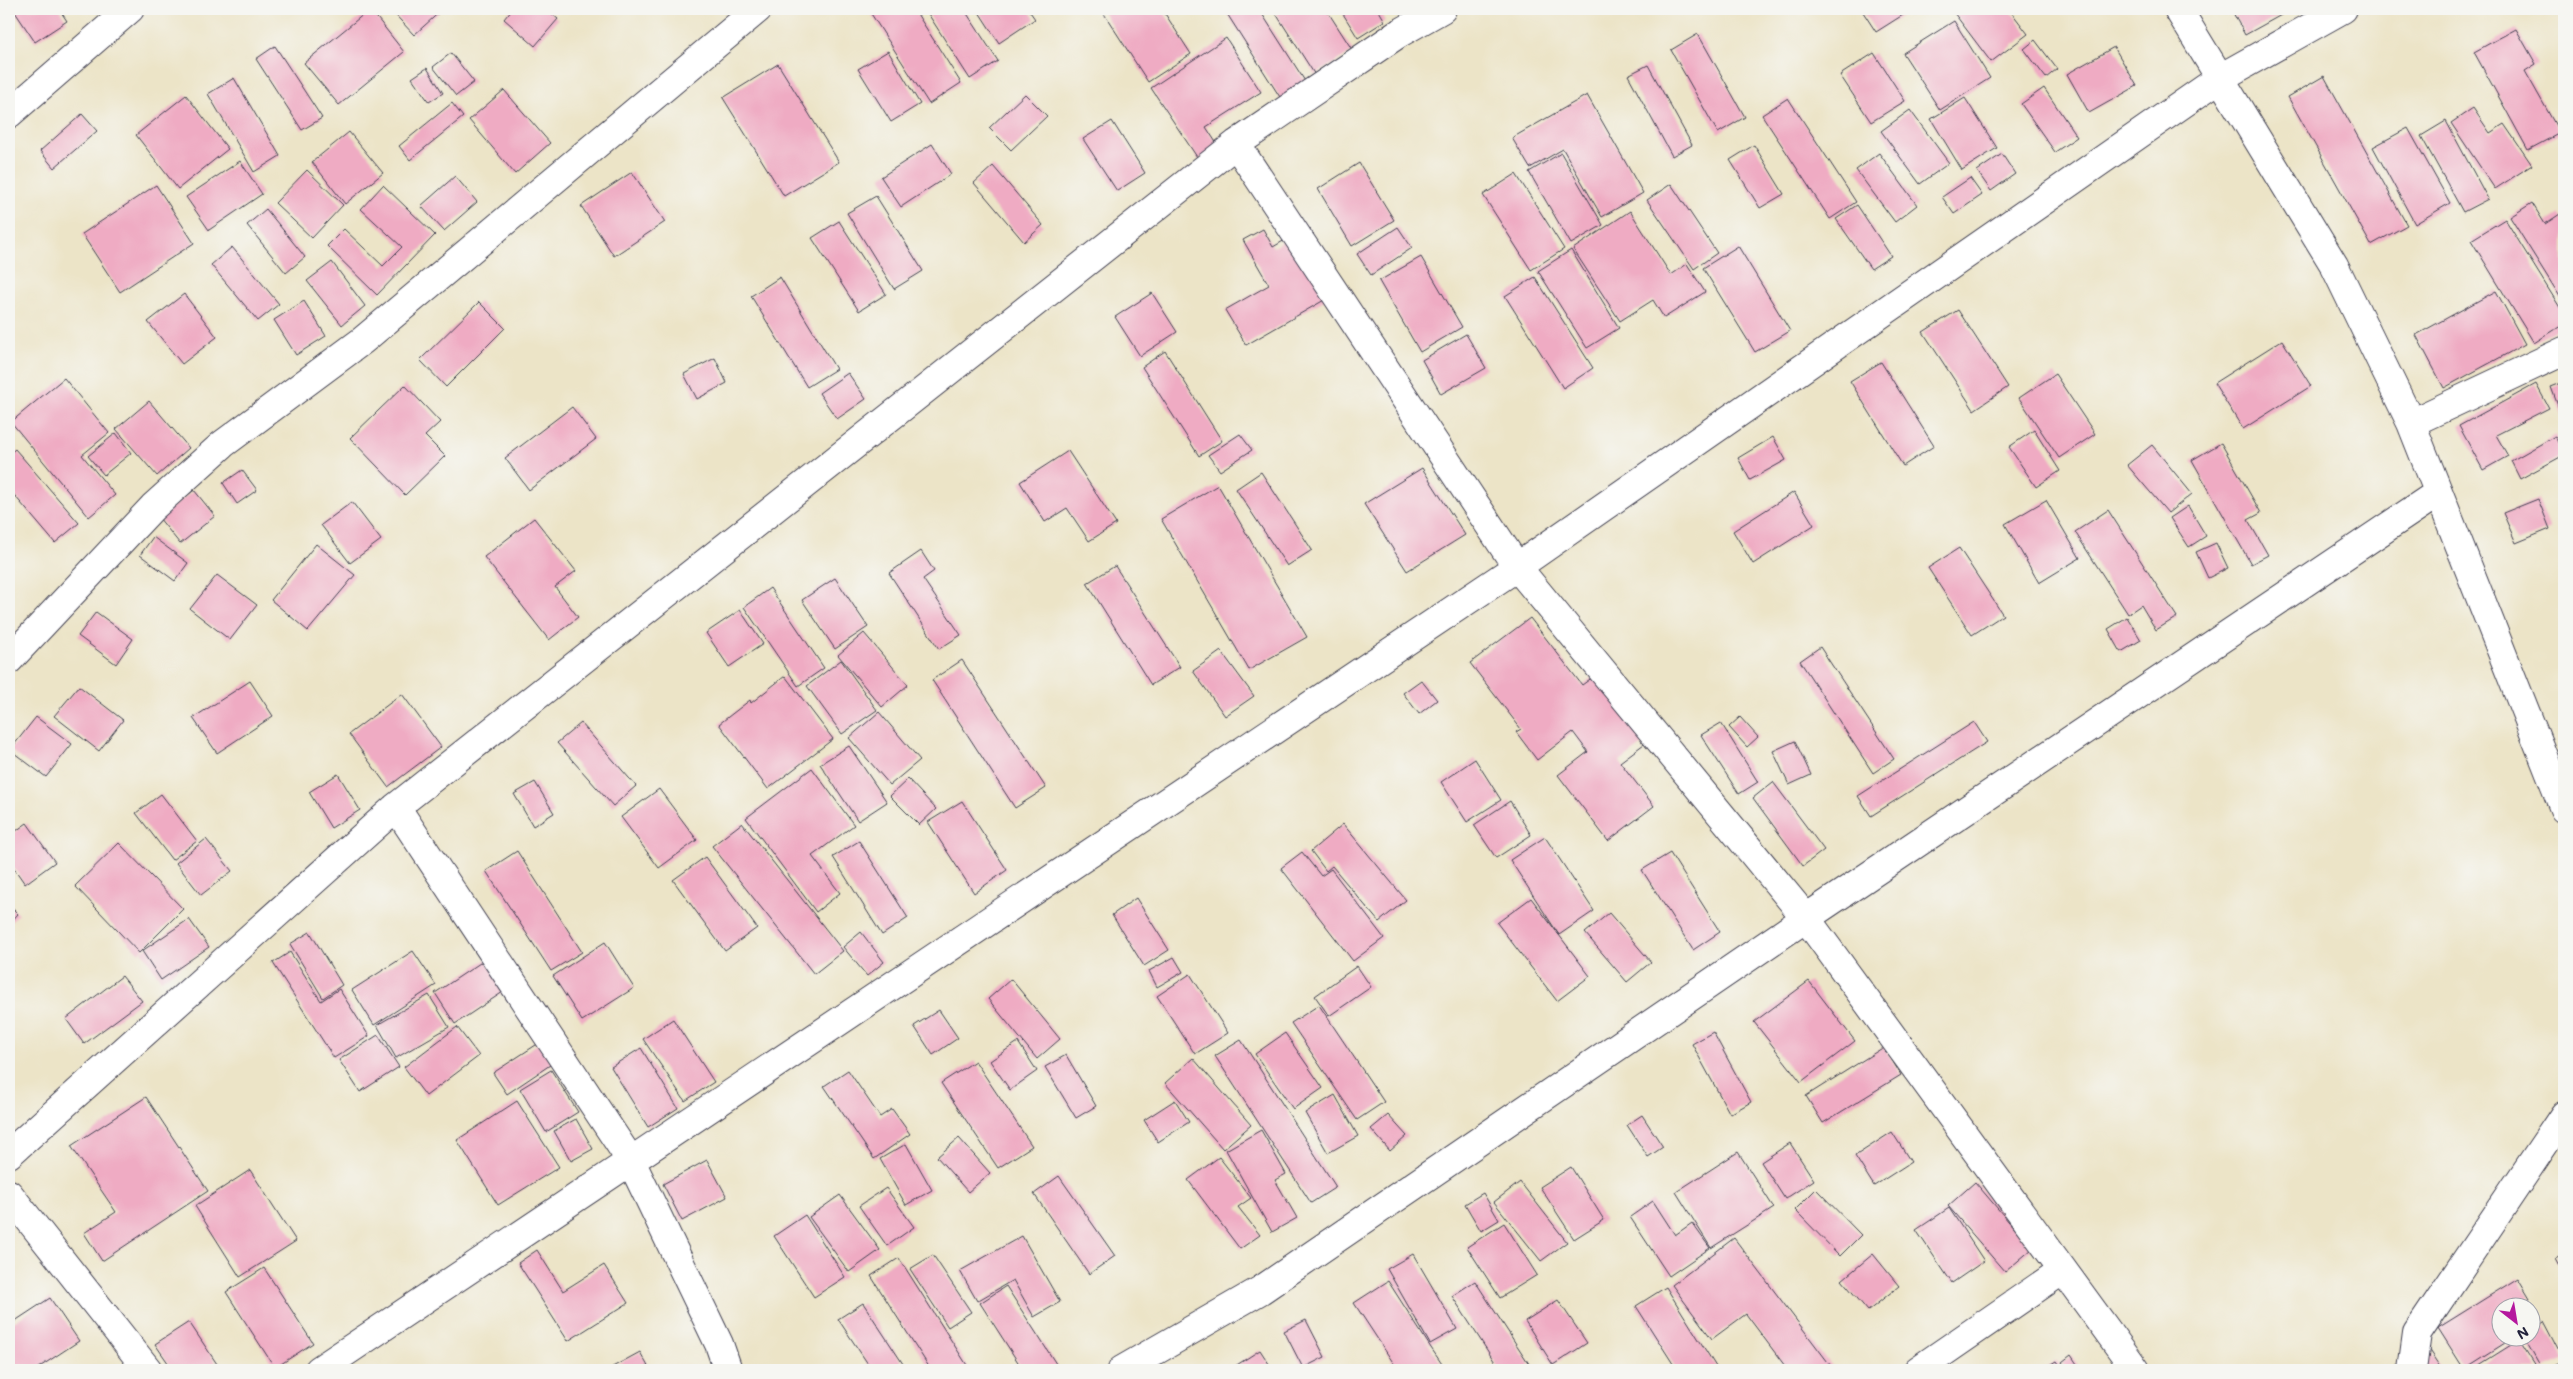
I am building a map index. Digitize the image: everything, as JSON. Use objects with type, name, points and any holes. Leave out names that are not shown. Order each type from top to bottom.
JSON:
[{"type":"street","points":[[9,114],[130,9]]},
{"type":"street","points":[[9,660],[153,506],[223,444],[362,341],[758,9]]},
{"type":"street","points":[[9,1154],[396,807],[1236,144],[1398,34],[1442,9]]},
{"type":"street","points":[[2178,9],[2334,265],[2411,423],[2564,809]]},
{"type":"street","points":[[319,1370],[1517,567],[2220,78],[2343,9]]},
{"type":"street","points":[[1236,144],[1517,567],[1806,918],[2136,1370]]},
{"type":"street","points":[[2411,423],[2564,350]]},
{"type":"street","points":[[1122,1370],[1261,1290],[1806,918],[2438,493]]},
{"type":"street","points":[[396,807],[631,1161],[719,1344],[728,1370]]},
{"type":"street","points":[[2412,1370],[2417,1333],[2564,1116]]},
{"type":"street","points":[[9,1194],[148,1370]]},
{"type":"street","points":[[1918,1370],[2063,1270]]},
{"type":"building","points":[[13,9],[59,9],[67,21],[35,42]]},
{"type":"building","points":[[370,9],[404,52],[339,105],[304,63]]},
{"type":"building","points":[[390,9],[443,9],[414,35]]},
{"type":"building","points":[[512,9],[546,9],[558,19],[535,46],[504,19]]},
{"type":"building","points":[[868,9],[914,9],[961,83],[929,104]]},
{"type":"building","points":[[925,9],[964,9],[998,61],[970,79]]},
{"type":"building","points":[[977,9],[1028,9],[1035,19],[999,43]]},
{"type":"building","points":[[1101,9],[1162,9],[1191,54],[1148,82]]},
{"type":"building","points":[[1224,9],[1259,9],[1310,89],[1285,105]]},
{"type":"building","points":[[1273,9],[1326,9],[1353,51],[1315,75]]},
{"type":"building","points":[[1340,9],[1378,9],[1385,21],[1358,38]]},
{"type":"building","points":[[1861,9],[1904,9],[1906,13],[1876,32]]},
{"type":"building","points":[[1951,9],[2009,9],[2028,34],[1991,62]]},
{"type":"building","points":[[2231,9],[2292,9],[2245,35]]},
{"type":"building","points":[[1954,21],[1990,78],[1940,110],[1903,53]]},
{"type":"building","points":[[2516,29],[2536,64],[2525,71],[2560,133],[2528,150],[2474,52]]},
{"type":"building","points":[[1698,34],[1745,117],[1718,133],[1671,50]]},
{"type":"building","points":[[1226,38],[1261,92],[1206,127],[1219,147],[1199,160],[1151,88]]},
{"type":"building","points":[[2035,40],[2057,69],[2046,78],[2024,49]]},
{"type":"building","points":[[275,46],[322,118],[302,130],[256,59]]},
{"type":"building","points":[[2114,47],[2137,86],[2089,113],[2067,74]]},
{"type":"building","points":[[888,51],[920,104],[891,122],[858,69]]},
{"type":"building","points":[[451,53],[474,82],[456,96],[433,67]]},
{"type":"building","points":[[1874,53],[1905,101],[1871,122],[1840,75]]},
{"type":"building","points":[[778,64],[839,162],[784,196],[723,98]]},
{"type":"building","points":[[1648,65],[1692,145],[1672,156],[1628,75]]},
{"type":"building","points":[[427,68],[443,93],[429,102],[412,78]]},
{"type":"building","points":[[2324,76],[2407,225],[2371,245],[2288,97]]},
{"type":"building","points":[[234,78],[280,156],[254,172],[208,94]]},
{"type":"building","points":[[2044,88],[2077,137],[2055,152],[2021,104]]},
{"type":"building","points":[[504,90],[550,143],[515,174],[469,120]]},
{"type":"building","points":[[1025,94],[1047,116],[1011,150],[989,128]]},
{"type":"building","points":[[186,95],[228,149],[178,189],[136,135]]},
{"type":"building","points":[[1587,95],[1643,193],[1602,217],[1563,149],[1530,168],[1512,138]]},
{"type":"building","points":[[1788,98],[1856,202],[1830,219],[1762,115]]},
{"type":"building","points":[[1965,98],[1997,148],[1962,170],[1931,119]]},
{"type":"building","points":[[452,103],[463,117],[410,160],[399,146]]},
{"type":"building","points":[[2473,108],[2490,133],[2504,124],[2532,165],[2495,189],[2451,123]]},
{"type":"building","points":[[1910,110],[1949,163],[1920,184],[1881,131]]},
{"type":"building","points":[[82,114],[97,131],[54,168],[40,151]]},
{"type":"building","points":[[1112,121],[1145,173],[1117,191],[1083,139]]},
{"type":"building","points":[[2446,121],[2488,199],[2463,212],[2421,136]]},
{"type":"building","points":[[2408,128],[2450,203],[2415,224],[2373,147]]},
{"type":"building","points":[[349,132],[383,173],[345,204],[312,162]]},
{"type":"building","points":[[932,144],[951,174],[901,207],[881,177]]},
{"type":"building","points":[[1754,145],[1784,194],[1760,208],[1730,160]]},
{"type":"building","points":[[1561,153],[1603,225],[1571,244],[1529,172]]},
{"type":"building","points":[[1879,153],[1917,205],[1895,222],[1856,170]]},
{"type":"building","points":[[2002,154],[2015,174],[1991,191],[1977,171]]},
{"type":"building","points":[[240,161],[262,194],[209,230],[186,197]]},
{"type":"building","points":[[1359,163],[1394,220],[1352,246],[1318,189]]},
{"type":"building","points":[[993,166],[1043,225],[1024,242],[974,183]]},
{"type":"building","points":[[307,170],[343,205],[312,238],[275,203]]},
{"type":"building","points":[[632,172],[665,222],[614,256],[581,206]]},
{"type":"building","points":[[1516,174],[1564,249],[1531,270],[1483,195]]},
{"type":"building","points":[[455,176],[477,202],[444,231],[421,206]]},
{"type":"building","points":[[1970,178],[1982,195],[1954,214],[1942,197]]},
{"type":"building","points":[[1671,184],[1717,253],[1694,269],[1647,200]]},
{"type":"building","points":[[156,185],[194,243],[120,292],[82,234]]},
{"type":"building","points":[[383,185],[435,235],[377,295],[327,246],[344,229],[383,266],[402,247],[361,209]]},
{"type":"building","points":[[876,196],[923,271],[894,289],[847,213]]},
{"type":"building","points":[[2532,203],[2545,224],[2560,214],[2564,221],[2564,303],[2510,217]]},
{"type":"building","points":[[1857,205],[1891,256],[1871,269],[1836,219]]},
{"type":"building","points":[[266,209],[305,257],[286,273],[247,225]]},
{"type":"building","points":[[1630,211],[1671,275],[1687,264],[1705,292],[1664,318],[1653,300],[1620,321],[1573,249]]},
{"type":"building","points":[[2505,219],[2564,314],[2564,324],[2534,343],[2471,240]]},
{"type":"building","points":[[839,221],[886,294],[859,311],[812,238]]},
{"type":"building","points":[[1398,227],[1412,248],[1371,275],[1357,254]]},
{"type":"building","points":[[1263,229],[1273,247],[1297,233],[1333,295],[1246,345],[1225,310],[1269,285],[1243,240]]},
{"type":"building","points":[[1738,246],[1790,331],[1755,352],[1703,268]]},
{"type":"building","points":[[232,247],[279,304],[258,321],[211,265]]},
{"type":"building","points":[[1571,250],[1619,328],[1587,348],[1538,271]]},
{"type":"building","points":[[1421,257],[1462,327],[1420,352],[1379,281]]},
{"type":"building","points":[[332,262],[365,306],[342,325],[307,281]]},
{"type":"building","points":[[780,277],[836,369],[807,387],[751,296]]},
{"type":"building","points":[[1535,277],[1593,368],[1563,388],[1505,296]]},
{"type":"building","points":[[2496,291],[2525,344],[2444,388],[2416,335]]},
{"type":"building","points":[[1152,293],[1177,332],[1140,356],[1115,317]]},
{"type":"building","points":[[184,294],[217,337],[182,364],[148,322]]},
{"type":"building","points":[[304,301],[326,336],[296,355],[274,320]]},
{"type":"building","points":[[479,302],[505,328],[446,387],[420,360]]},
{"type":"building","points":[[1958,310],[2008,387],[1974,410],[1923,332]]},
{"type":"building","points":[[1466,334],[1486,368],[1441,394],[1422,360]]},
{"type":"building","points":[[2282,340],[2311,386],[2243,429],[2214,383]]},
{"type":"building","points":[[1165,351],[1222,441],[1199,456],[1142,367]]},
{"type":"building","points":[[715,358],[727,383],[697,399],[684,374]]},
{"type":"building","points":[[1881,362],[1934,446],[1903,466],[1850,381]]},
{"type":"building","points":[[848,373],[866,399],[837,419],[819,393]]},
{"type":"building","points":[[2055,374],[2095,434],[2059,458],[2019,398]]},
{"type":"building","points":[[64,378],[109,433],[82,455],[115,495],[89,517],[11,422]]},
{"type":"building","points":[[2564,382],[2564,422],[2551,387]]},
{"type":"building","points":[[2536,384],[2549,408],[2496,435],[2508,456],[2483,470],[2459,426]]},
{"type":"building","points":[[405,385],[440,422],[425,436],[445,456],[405,495],[350,438]]},
{"type":"building","points":[[149,401],[189,448],[157,476],[116,429]]},
{"type":"building","points":[[572,407],[596,439],[529,490],[505,458]]},
{"type":"building","points":[[2034,430],[2060,471],[2036,487],[2009,447]]},
{"type":"building","points":[[116,433],[131,453],[104,475],[88,456]]},
{"type":"building","points":[[1240,434],[1252,450],[1220,471],[1208,455]]},
{"type":"building","points":[[2555,436],[2564,455],[2520,479],[2511,461]]},
{"type":"building","points":[[1773,437],[1786,460],[1750,480],[1738,458]]},
{"type":"building","points":[[2221,443],[2261,513],[2248,520],[2268,555],[2251,564],[2192,460]]},
{"type":"building","points":[[2152,445],[2192,494],[2168,513],[2127,465]]},
{"type":"building","points":[[15,449],[79,523],[55,543],[9,489],[9,454]]},
{"type":"building","points":[[1068,451],[1116,524],[1089,541],[1067,508],[1045,522],[1020,482]]},
{"type":"building","points":[[1422,468],[1465,535],[1407,571],[1364,504]]},
{"type":"building","points":[[242,470],[257,490],[237,504],[223,483]]},
{"type":"building","points":[[1261,472],[1312,550],[1287,566],[1236,489]]},
{"type":"building","points":[[1218,485],[1307,637],[1249,670],[1161,519]]},
{"type":"building","points":[[194,490],[215,516],[180,544],[159,518]]},
{"type":"building","points":[[1794,492],[1814,525],[1753,564],[1733,531]]},
{"type":"building","points":[[2538,499],[2550,529],[2516,543],[2503,513]]},
{"type":"building","points":[[2046,500],[2080,558],[2039,583],[2005,524]]},
{"type":"building","points":[[352,502],[381,540],[350,563],[321,525]]},
{"type":"building","points":[[2188,506],[2206,536],[2189,547],[2170,518]]},
{"type":"building","points":[[2108,510],[2177,617],[2156,630],[2141,605],[2128,614],[2075,532]]},
{"type":"building","points":[[534,518],[576,571],[555,587],[578,617],[549,640],[484,557]]},
{"type":"building","points":[[153,537],[188,563],[175,581],[140,555]]},
{"type":"building","points":[[2216,543],[2228,568],[2208,578],[2196,552]]},
{"type":"building","points":[[316,544],[355,575],[308,631],[271,600]]},
{"type":"building","points":[[1959,548],[2003,615],[1972,635],[1928,568]]},
{"type":"building","points":[[921,551],[934,571],[923,579],[961,635],[939,649],[889,573]]},
{"type":"building","points":[[1115,566],[1180,667],[1151,685],[1087,583]]},
{"type":"building","points":[[217,575],[257,605],[230,640],[190,609]]},
{"type":"building","points":[[835,578],[868,627],[835,649],[802,600]]},
{"type":"building","points":[[770,588],[824,668],[798,686],[744,607]]},
{"type":"building","points":[[740,610],[763,644],[729,667],[706,633]]},
{"type":"building","points":[[96,612],[133,639],[116,664],[78,636]]},
{"type":"building","points":[[2127,617],[2141,640],[2121,652],[2108,629]]},
{"type":"building","points":[[1530,618],[1582,685],[1597,674],[1648,741],[1620,762],[1654,806],[1608,841],[1558,775],[1588,752],[1573,732],[1537,760],[1516,732],[1521,729],[1470,663]]},
{"type":"building","points":[[864,633],[908,685],[882,707],[838,655]]},
{"type":"building","points":[[1820,647],[1894,759],[1873,773],[1800,661]]},
{"type":"building","points":[[1221,651],[1254,696],[1225,716],[1193,671]]},
{"type":"building","points":[[841,660],[877,710],[842,734],[807,686]]},
{"type":"building","points":[[962,660],[1046,788],[1015,808],[932,680]]},
{"type":"building","points":[[785,676],[833,739],[768,789],[719,724],[750,700],[751,703]]},
{"type":"building","points":[[1421,680],[1437,700],[1419,714],[1403,693]]},
{"type":"building","points":[[250,681],[273,716],[217,753],[193,718]]},
{"type":"building","points":[[79,686],[123,720],[99,751],[54,716]]},
{"type":"building","points":[[402,694],[441,747],[388,787],[349,734]]},
{"type":"building","points":[[879,712],[920,760],[890,785],[849,738]]},
{"type":"building","points":[[36,717],[72,744],[46,777],[10,750]]},
{"type":"building","points":[[1740,717],[1758,737],[1747,747],[1729,727]]},
{"type":"building","points":[[1974,722],[1987,742],[1871,816],[1858,796]]},
{"type":"building","points":[[581,723],[636,786],[613,806],[557,743]]},
{"type":"building","points":[[1721,723],[1758,782],[1739,794],[1701,735]]},
{"type":"building","points":[[1795,741],[1811,775],[1789,785],[1773,751]]},
{"type":"building","points":[[849,746],[887,802],[858,821],[820,764]]},
{"type":"building","points":[[1475,759],[1501,800],[1467,822],[1441,782]]},
{"type":"building","points":[[812,768],[854,825],[812,856],[840,893],[816,912],[746,818]]},
{"type":"building","points":[[338,774],[360,810],[331,828],[309,792]]},
{"type":"building","points":[[908,779],[936,809],[919,825],[890,796]]},
{"type":"building","points":[[535,782],[554,813],[533,826],[514,794]]},
{"type":"building","points":[[1773,782],[1824,850],[1803,866],[1753,798]]},
{"type":"building","points":[[659,789],[697,840],[659,868],[621,817]]},
{"type":"building","points":[[161,794],[197,841],[172,860],[136,813]]},
{"type":"building","points":[[962,801],[1007,870],[974,893],[928,822]]},
{"type":"building","points":[[1510,801],[1531,835],[1496,858],[1474,825]]},
{"type":"building","points":[[27,823],[55,862],[25,884],[9,861],[9,836]]},
{"type":"building","points":[[742,823],[843,951],[814,974],[712,846]]},
{"type":"building","points":[[1343,824],[1406,900],[1379,922],[1332,866],[1326,871],[1311,851]]},
{"type":"building","points":[[1545,837],[1594,911],[1559,935],[1510,860]]},
{"type":"building","points":[[206,839],[232,871],[201,895],[176,863]]},
{"type":"building","points":[[859,841],[908,918],[882,935],[833,857]]},
{"type":"building","points":[[119,843],[183,909],[139,953],[75,886]]},
{"type":"building","points":[[517,851],[582,952],[551,971],[486,871]]},
{"type":"building","points":[[1302,852],[1321,876],[1331,869],[1384,938],[1353,961],[1281,868]]},
{"type":"building","points":[[1670,853],[1720,932],[1693,950],[1642,870]]},
{"type":"building","points":[[705,857],[757,928],[725,951],[673,880]]},
{"type":"building","points":[[1136,898],[1169,950],[1144,966],[1112,915]]},
{"type":"building","points":[[1531,898],[1590,976],[1557,1001],[1497,923]]},
{"type":"building","points":[[9,905],[18,914],[9,924]]},
{"type":"building","points":[[1609,913],[1651,962],[1627,982],[1585,933]]},
{"type":"building","points":[[189,919],[209,947],[161,980],[142,951]]},
{"type":"building","points":[[310,932],[342,985],[323,998],[290,944]]},
{"type":"building","points":[[861,932],[884,962],[867,976],[843,947]]},
{"type":"building","points":[[605,942],[634,988],[582,1021],[553,976]]},
{"type":"building","points":[[413,951],[436,985],[374,1025],[352,990]]},
{"type":"building","points":[[290,952],[321,1001],[339,989],[369,1036],[334,1058],[273,963]]},
{"type":"building","points":[[1174,957],[1183,972],[1157,987],[1149,971]]},
{"type":"building","points":[[486,959],[506,990],[455,1024],[435,993]]},
{"type":"building","points":[[1357,966],[1371,987],[1329,1016],[1315,996]]},
{"type":"building","points":[[1190,974],[1228,1033],[1195,1054],[1157,996]]},
{"type":"building","points":[[122,976],[142,1001],[84,1044],[66,1019]]},
{"type":"building","points":[[1011,979],[1060,1039],[1037,1059],[988,999]]},
{"type":"building","points":[[1809,981],[1855,1041],[1801,1082],[1754,1022]]},
{"type":"building","points":[[429,995],[449,1027],[396,1058],[377,1025]]},
{"type":"building","points":[[1319,1005],[1384,1102],[1357,1120],[1291,1023]]},
{"type":"building","points":[[939,1010],[958,1038],[933,1055],[914,1026]]},
{"type":"building","points":[[673,1019],[714,1082],[685,1101],[643,1039]]},
{"type":"building","points":[[457,1027],[479,1056],[426,1096],[404,1067]]},
{"type":"building","points":[[1713,1032],[1751,1102],[1730,1114],[1692,1044]]},
{"type":"building","points":[[1285,1033],[1323,1088],[1293,1109],[1255,1054]]},
{"type":"building","points":[[378,1035],[399,1067],[360,1092],[339,1060]]},
{"type":"building","points":[[1241,1040],[1336,1187],[1311,1203],[1215,1056]]},
{"type":"building","points":[[1018,1042],[1037,1071],[1010,1090],[990,1061]]},
{"type":"building","points":[[539,1043],[553,1063],[507,1094],[493,1073]]},
{"type":"building","points":[[1884,1047],[1901,1075],[1823,1123],[1806,1096]]},
{"type":"building","points":[[641,1048],[678,1108],[648,1127],[611,1067]]},
{"type":"building","points":[[1066,1055],[1096,1106],[1076,1118],[1045,1067]]},
{"type":"building","points":[[1193,1058],[1251,1125],[1223,1149],[1165,1083]]},
{"type":"building","points":[[975,1061],[1032,1146],[998,1168],[941,1083]]},
{"type":"building","points":[[551,1070],[578,1112],[546,1132],[520,1089]]},
{"type":"building","points":[[848,1070],[880,1117],[892,1109],[910,1134],[874,1159],[824,1086]]},
{"type":"building","points":[[1335,1095],[1358,1136],[1328,1153],[1305,1113]]},
{"type":"building","points":[[146,1097],[208,1191],[102,1261],[84,1233],[116,1212],[71,1146]]},
{"type":"building","points":[[1175,1100],[1189,1122],[1158,1142],[1144,1120]]},
{"type":"building","points":[[517,1101],[559,1167],[498,1205],[457,1140]]},
{"type":"building","points":[[1388,1115],[1407,1136],[1390,1151],[1371,1129]]},
{"type":"building","points":[[1642,1115],[1663,1147],[1648,1157],[1627,1125]]},
{"type":"building","points":[[576,1119],[593,1149],[571,1161],[554,1131]]},
{"type":"building","points":[[1261,1130],[1286,1174],[1275,1180],[1297,1218],[1272,1232],[1226,1150]]},
{"type":"building","points":[[1892,1132],[1911,1162],[1874,1186],[1855,1156]]},
{"type":"building","points":[[959,1138],[990,1173],[968,1192],[937,1157]]},
{"type":"building","points":[[1790,1143],[1814,1180],[1785,1199],[1761,1162]]},
{"type":"building","points":[[906,1144],[932,1190],[906,1205],[880,1159]]},
{"type":"building","points":[[1738,1152],[1774,1208],[1711,1248],[1676,1192]]},
{"type":"building","points":[[1219,1157],[1251,1198],[1238,1207],[1260,1235],[1240,1249],[1188,1180]]},
{"type":"building","points":[[707,1160],[727,1197],[682,1221],[663,1184]]},
{"type":"building","points":[[1571,1167],[1604,1220],[1574,1239],[1540,1187]]},
{"type":"building","points":[[250,1170],[296,1241],[240,1277],[195,1206]]},
{"type":"building","points":[[1059,1176],[1115,1256],[1089,1274],[1034,1194]]},
{"type":"building","points":[[1520,1182],[1567,1242],[1541,1261],[1494,1202]]},
{"type":"building","points":[[1975,1182],[2032,1249],[2005,1272],[1948,1206]]},
{"type":"building","points":[[886,1188],[914,1227],[887,1246],[859,1206]]},
{"type":"building","points":[[1816,1189],[1861,1235],[1840,1256],[1795,1210]]},
{"type":"building","points":[[1483,1193],[1499,1220],[1481,1231],[1465,1204]]},
{"type":"building","points":[[840,1195],[880,1250],[849,1272],[809,1217]]},
{"type":"building","points":[[1653,1201],[1675,1235],[1692,1223],[1710,1248],[1669,1276],[1630,1217]]},
{"type":"building","points":[[1949,1208],[1984,1261],[1952,1283],[1916,1230]]},
{"type":"building","points":[[805,1215],[845,1277],[814,1297],[774,1236]]},
{"type":"building","points":[[1504,1223],[1537,1275],[1500,1298],[1467,1247]]},
{"type":"building","points":[[1022,1236],[1060,1302],[1034,1317],[1013,1280],[977,1301],[960,1271]]},
{"type":"building","points":[[1734,1238],[1834,1370],[1788,1370],[1746,1314],[1712,1339],[1672,1285]]},
{"type":"building","points":[[537,1250],[563,1291],[604,1265],[628,1303],[568,1341],[518,1263]]},
{"type":"building","points":[[1413,1254],[1457,1329],[1430,1344],[1387,1269]]},
{"type":"building","points":[[1873,1254],[1899,1286],[1868,1311],[1842,1280]]},
{"type":"building","points":[[933,1255],[971,1312],[948,1327],[910,1269]]},
{"type":"building","points":[[2564,1255],[2564,1274],[2556,1259]]},
{"type":"building","points":[[899,1258],[970,1370],[931,1370],[871,1276]]},
{"type":"building","points":[[264,1268],[313,1343],[275,1368],[226,1292]]},
{"type":"building","points":[[2518,1278],[2529,1296],[2490,1296],[2490,1346],[2500,1346],[2464,1369],[2438,1328]]},
{"type":"building","points":[[1388,1281],[1446,1370],[1398,1370],[1354,1303]]},
{"type":"building","points":[[1475,1281],[1533,1370],[1500,1370],[1452,1296]]},
{"type":"building","points":[[1006,1286],[1060,1370],[1023,1370],[980,1303]]},
{"type":"building","points":[[1666,1287],[1718,1370],[1677,1370],[1636,1306]]},
{"type":"building","points":[[50,1298],[79,1341],[35,1370],[9,1370],[9,1325]]},
{"type":"building","points":[[1558,1300],[1587,1343],[1553,1365],[1525,1321]]},
{"type":"building","points":[[863,1303],[907,1370],[872,1370],[838,1319]]},
{"type":"building","points":[[1306,1320],[1325,1357],[1303,1368],[1284,1331]]},
{"type":"building","points":[[2544,1321],[2564,1359],[2542,1370],[2529,1346],[2540,1346],[2540,1324]]},
{"type":"building","points":[[189,1322],[217,1364],[207,1370],[173,1370],[155,1344]]},
{"type":"building","points":[[2422,1340],[2442,1370],[2415,1370]]},
{"type":"building","points":[[2509,1346],[2523,1346],[2538,1370],[2478,1370],[2476,1367]]},
{"type":"building","points":[[1260,1350],[1273,1370],[1229,1370]]},
{"type":"building","points":[[640,1352],[650,1370],[607,1370]]},
{"type":"building","points":[[2071,1355],[2081,1370],[2067,1370],[2062,1362]]},
{"type":"building","points":[[2057,1361],[2063,1370],[2042,1370]]}]
